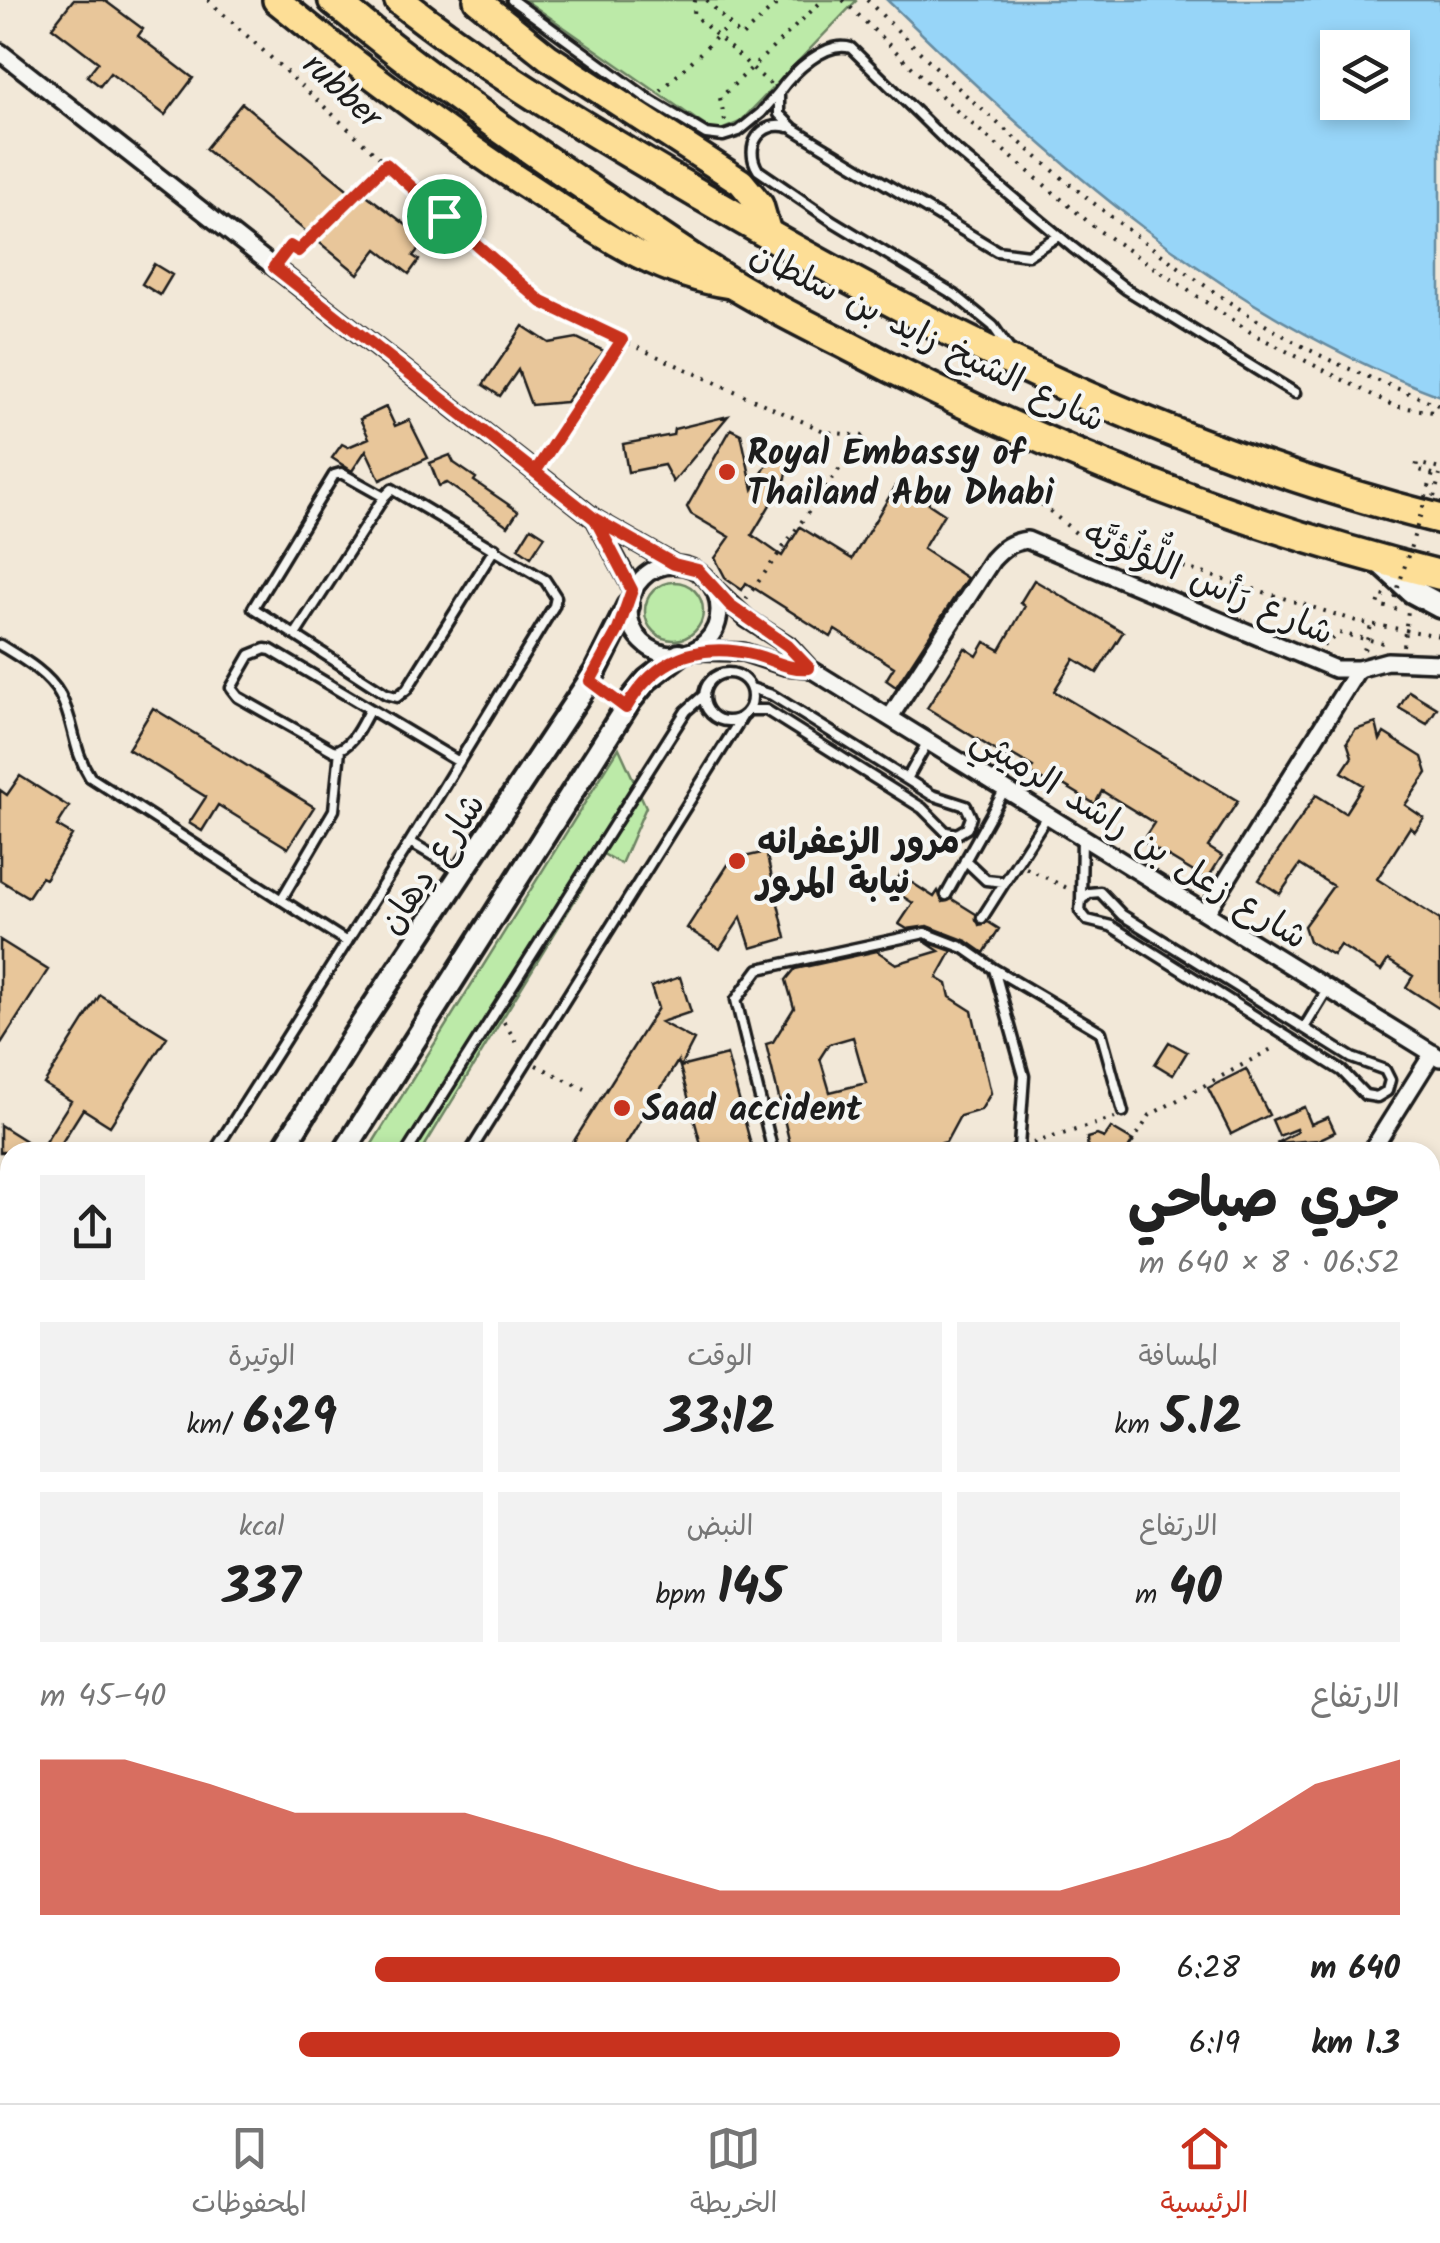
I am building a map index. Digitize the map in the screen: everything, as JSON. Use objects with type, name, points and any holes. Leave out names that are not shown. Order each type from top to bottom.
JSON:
[{"type":"highway","name":"شارع الشيخ زايد بن سلطان","points":[[333,0],[487,120],[734,285],[908,377],[1066,449],[1228,511],[1440,574]]},
{"type":"highway","name":"شارع الشيخ زايد بن سلطان","points":[[400,0],[470,54],[548,106],[844,278],[1016,365],[1211,446],[1318,484],[1440,518]]},
{"type":"main road","points":[[276,0],[398,96],[583,222],[667,269],[734,285]]},
{"type":"main road","points":[[477,0],[548,58],[740,182],[760,205],[769,236]]},
{"type":"main road","points":[[1376,558],[1412,590],[1440,606]]},
{"type":"street","points":[[0,52],[595,519],[674,564],[698,570],[714,588],[719,602],[715,630],[647,680],[630,701],[350,1142]]},
{"type":"street","points":[[595,519],[630,598],[630,622],[637,636],[648,648],[663,654],[686,653]]},
{"type":"street","name":"شارع رَأس اللُّؤلُؤيَّه","points":[[890,717],[992,560],[1002,549],[1028,540],[1334,669],[1358,669],[1403,654],[1440,663]]},
{"type":"street","points":[[630,598],[650,571],[674,564]]},
{"type":"street","name":"شارع زعل بن راشد الرميثي","points":[[714,588],[737,611],[788,646],[809,668],[1436,1056]]},
{"type":"street","name":"شارع دِهان","points":[[287,1142],[595,672],[630,598]]},
{"type":"street","name":"شارع زعل بن راشد الرميثي","points":[[686,653],[727,650],[809,668]]},
{"type":"street","name":"شارع رَأس اللُّؤلُؤيَّه","points":[[1206,913],[1358,669]]},
{"type":"street","points":[[1377,1142],[1436,1056]]},
{"type":"lane","points":[[512,0],[652,101],[706,134],[728,135],[754,120],[826,49],[845,46],[949,144],[1126,289],[1295,393]]},
{"type":"lane","points":[[779,92],[780,114],[794,129],[997,252],[1028,255],[1058,236]]},
{"type":"lane","points":[[794,129],[775,125],[760,133],[752,152],[758,170],[977,311],[1008,347],[1016,365]]},
{"type":"lane","points":[[384,497],[341,473],[331,478],[254,602],[254,608],[386,694],[397,697],[407,689],[495,548]]},
{"type":"lane","points":[[220,1142],[410,842],[556,597],[545,580],[400,491],[392,490],[294,635]]},
{"type":"lane","points":[[0,645],[50,681],[61,696],[78,758],[90,777],[346,942]]},
{"type":"lane","points":[[340,750],[327,748],[234,694],[231,688],[250,655],[259,649],[270,650],[459,762]]},
{"type":"lane","points":[[413,1142],[686,711],[704,695],[712,679],[729,673],[746,680],[752,703],[476,1142]]},
{"type":"lane","points":[[704,695],[705,704],[716,718],[725,721],[766,710],[922,808],[946,832],[957,834],[967,828],[970,816],[966,806],[932,795],[772,695],[751,688]]},
{"type":"lane","points":[[281,900],[334,810],[340,750],[350,742],[370,709]]},
{"type":"lane","points":[[907,779],[928,741]]},
{"type":"lane","points":[[946,896],[1005,788]]},
{"type":"lane","points":[[982,918],[1048,815]]},
{"type":"lane","points":[[1081,898],[1100,892],[1122,915],[1352,1058],[1386,1070],[1390,1080],[1387,1091],[1377,1097],[1366,1095],[1342,1072],[1111,926],[1087,920],[1080,911],[1082,836]]},
{"type":"lane","points":[[410,842],[464,874]]},
{"type":"lane","points":[[965,860],[986,880],[1006,882]]},
{"type":"lane","points":[[925,933],[931,922]]},
{"type":"lane","points":[[772,1142],[736,1000],[759,969],[925,933],[965,946],[994,969],[1101,1032],[1122,1112]]},
{"type":"lane","points":[[994,969],[1024,1076],[1017,1142]]},
{"type":"lane","points":[[1304,1028],[1328,988]]},
{"type":"path","name":"rubber","points":[[208,0],[501,269],[542,302],[826,432],[863,436],[737,611]]},
{"type":"path","points":[[696,0],[694,15],[779,92]]},
{"type":"path","points":[[707,0],[741,37],[776,6],[770,0]]},
{"type":"path","points":[[728,135],[720,98],[822,0]]},
{"type":"path","points":[[843,0],[960,113],[1098,230],[1255,335],[1394,406],[1440,409]]},
{"type":"path","points":[[866,0],[1009,134],[1183,270],[1242,310],[1334,362],[1440,409]]},
{"type":"path","points":[[652,101],[729,25]]},
{"type":"path","points":[[274,267],[290,246],[298,251],[386,164]]},
{"type":"path","points":[[535,472],[622,340]]},
{"type":"path","points":[[1308,658],[1339,633],[1367,639],[1403,654],[1408,612],[1378,605],[1380,594],[1395,598],[1433,474],[1416,469],[1417,463],[1440,470]]},
{"type":"path","points":[[1014,489],[1038,501],[1076,534],[1371,624],[1440,636]]},
{"type":"path","points":[[1358,669],[1371,624]]},
{"type":"path","points":[[1017,864],[1081,898]]},
{"type":"path","points":[[1132,1142],[1150,1115],[1290,1040]]},
{"type":"path","points":[[1042,1142],[1111,1121],[1122,1112]]},
{"type":"green space","points":[[525,0],[856,1],[740,122],[719,131],[711,130]]},
{"type":"green space","points":[[674,582],[694,591],[703,611],[694,631],[674,640],[654,631],[645,611],[654,591]]},
{"type":"green space","points":[[619,748],[646,807],[621,864],[603,854],[427,1142],[373,1142]]},
{"type":"water","points":[[887,0],[1440,0],[1440,396],[1360,362],[1212,277],[1143,228],[1012,118]]},
{"type":"building","points":[[73,0],[104,0],[143,29],[138,36],[193,78],[165,115],[110,73],[100,86],[87,76],[98,62],[52,27]]},
{"type":"building","points":[[242,103],[352,193],[356,187],[426,240],[413,256],[419,260],[409,274],[377,249],[358,274],[205,149]]},
{"type":"building","points":[[154,264],[172,275],[160,295],[142,284]]},
{"type":"building","points":[[523,326],[549,343],[577,338],[604,351],[566,402],[531,405],[518,370],[500,396],[483,385]]},
{"type":"building","points":[[386,407],[395,426],[409,420],[428,458],[380,480],[366,450],[352,471],[332,458],[342,444],[348,447],[369,438],[360,419]]},
{"type":"building","points":[[728,416],[673,482],[664,465],[628,472],[623,444],[673,435],[674,429]]},
{"type":"building","points":[[731,429],[741,434],[753,489],[778,445],[789,460],[786,478],[752,535],[782,556],[800,527],[852,559],[897,484],[928,497],[929,504],[944,514],[923,549],[967,578],[896,687],[886,680],[894,667],[835,630],[831,637],[746,583],[742,590],[726,579],[715,558],[730,537],[691,514],[687,507]]},
{"type":"building","points":[[450,455],[454,463],[476,478],[474,481],[518,511],[508,526],[447,483],[439,486],[430,463]]},
{"type":"building","points":[[531,527],[545,536],[531,557],[518,548]]},
{"type":"building","points":[[1034,580],[1123,632],[1097,673],[1074,659],[1054,691],[1238,801],[1208,847],[1222,856],[1207,880],[1142,841],[1154,823],[1102,791],[1095,804],[1055,780],[1051,785],[1030,773],[1033,767],[1009,753],[1006,757],[927,708],[965,648],[977,656],[985,642],[1000,650],[1025,606],[1020,603]]},
{"type":"building","points":[[1409,691],[1437,708],[1427,724],[1399,708]]},
{"type":"building","points":[[153,708],[314,807],[288,848],[218,805],[202,831],[189,823],[206,797],[128,749]]},
{"type":"building","points":[[1376,723],[1380,740],[1384,733],[1422,757],[1427,773],[1405,805],[1424,818],[1415,831],[1410,827],[1377,879],[1440,920],[1440,1009],[1406,987],[1413,976],[1388,960],[1381,971],[1340,945],[1333,955],[1309,941],[1304,926],[1333,886],[1300,865],[1280,894],[1259,880],[1316,795],[1345,813],[1363,785],[1342,772],[1352,757],[1347,742],[1355,730]]},
{"type":"building","points":[[20,776],[69,807],[57,826],[72,835],[45,879],[41,877],[28,897],[0,880],[0,790],[7,795]]},
{"type":"building","points":[[766,852],[786,938],[751,948],[741,917],[720,949],[687,928],[731,860]]},
{"type":"building","points":[[900,875],[934,897],[938,891],[943,902],[952,899],[976,914],[979,925],[988,922],[999,929],[984,953],[967,941],[928,926],[907,929],[899,924],[913,903],[891,889]]},
{"type":"building","points":[[0,940],[48,970],[0,1045]]},
{"type":"building","points":[[924,941],[952,951],[937,978],[947,984],[950,997],[972,1011],[991,1093],[981,1110],[960,1116],[946,1142],[790,1142],[766,1044],[773,1042],[794,1008],[786,980],[795,969],[877,951],[896,964],[939,951]],"holes":[[[853,1037],[866,1083],[830,1092],[820,1058],[829,1044]]]},
{"type":"building","name":"Saad accident","points":[[680,977],[691,1012],[661,1022],[694,1040],[680,1067],[678,1061],[627,1142],[573,1142],[658,1008],[651,987]]},
{"type":"building","points":[[100,995],[167,1037],[110,1126],[83,1109],[62,1142],[45,1142],[71,1101],[44,1084]]},
{"type":"building","points":[[1169,1042],[1187,1052],[1173,1075],[1155,1064]]},
{"type":"building","points":[[727,1055],[750,1142],[700,1142],[680,1067]]},
{"type":"building","points":[[1246,1069],[1269,1115],[1231,1134],[1208,1088]]},
{"type":"building","points":[[1304,1107],[1311,1124],[1328,1117],[1335,1132],[1318,1140],[1278,1142],[1297,1132],[1296,1129],[1279,1136],[1272,1120]]},
{"type":"building","points":[[0,1125],[27,1142],[0,1142]]},
{"type":"building","points":[[1111,1128],[1133,1141],[1087,1142],[1087,1138],[1097,1135],[1104,1138]]},
{"type":"place","name":"Royal Embassy of Thailand Abu Dhabi","points":[[727,472]]},
{"type":"place","name":"مرور الزعفرانه نيابة المرور","points":[[737,861]]},
{"type":"place","name":"Saad accident","points":[[622,1108]]},
{"type":"route","points":[[444,216],[386,164],[298,251],[290,246],[274,267],[595,519],[674,564],[698,570],[730,605],[788,646],[809,668],[727,650],[694,651],[661,667],[626,708],[590,681],[618,630],[632,590],[595,519],[535,472],[622,340],[542,302],[444,216]]}]
